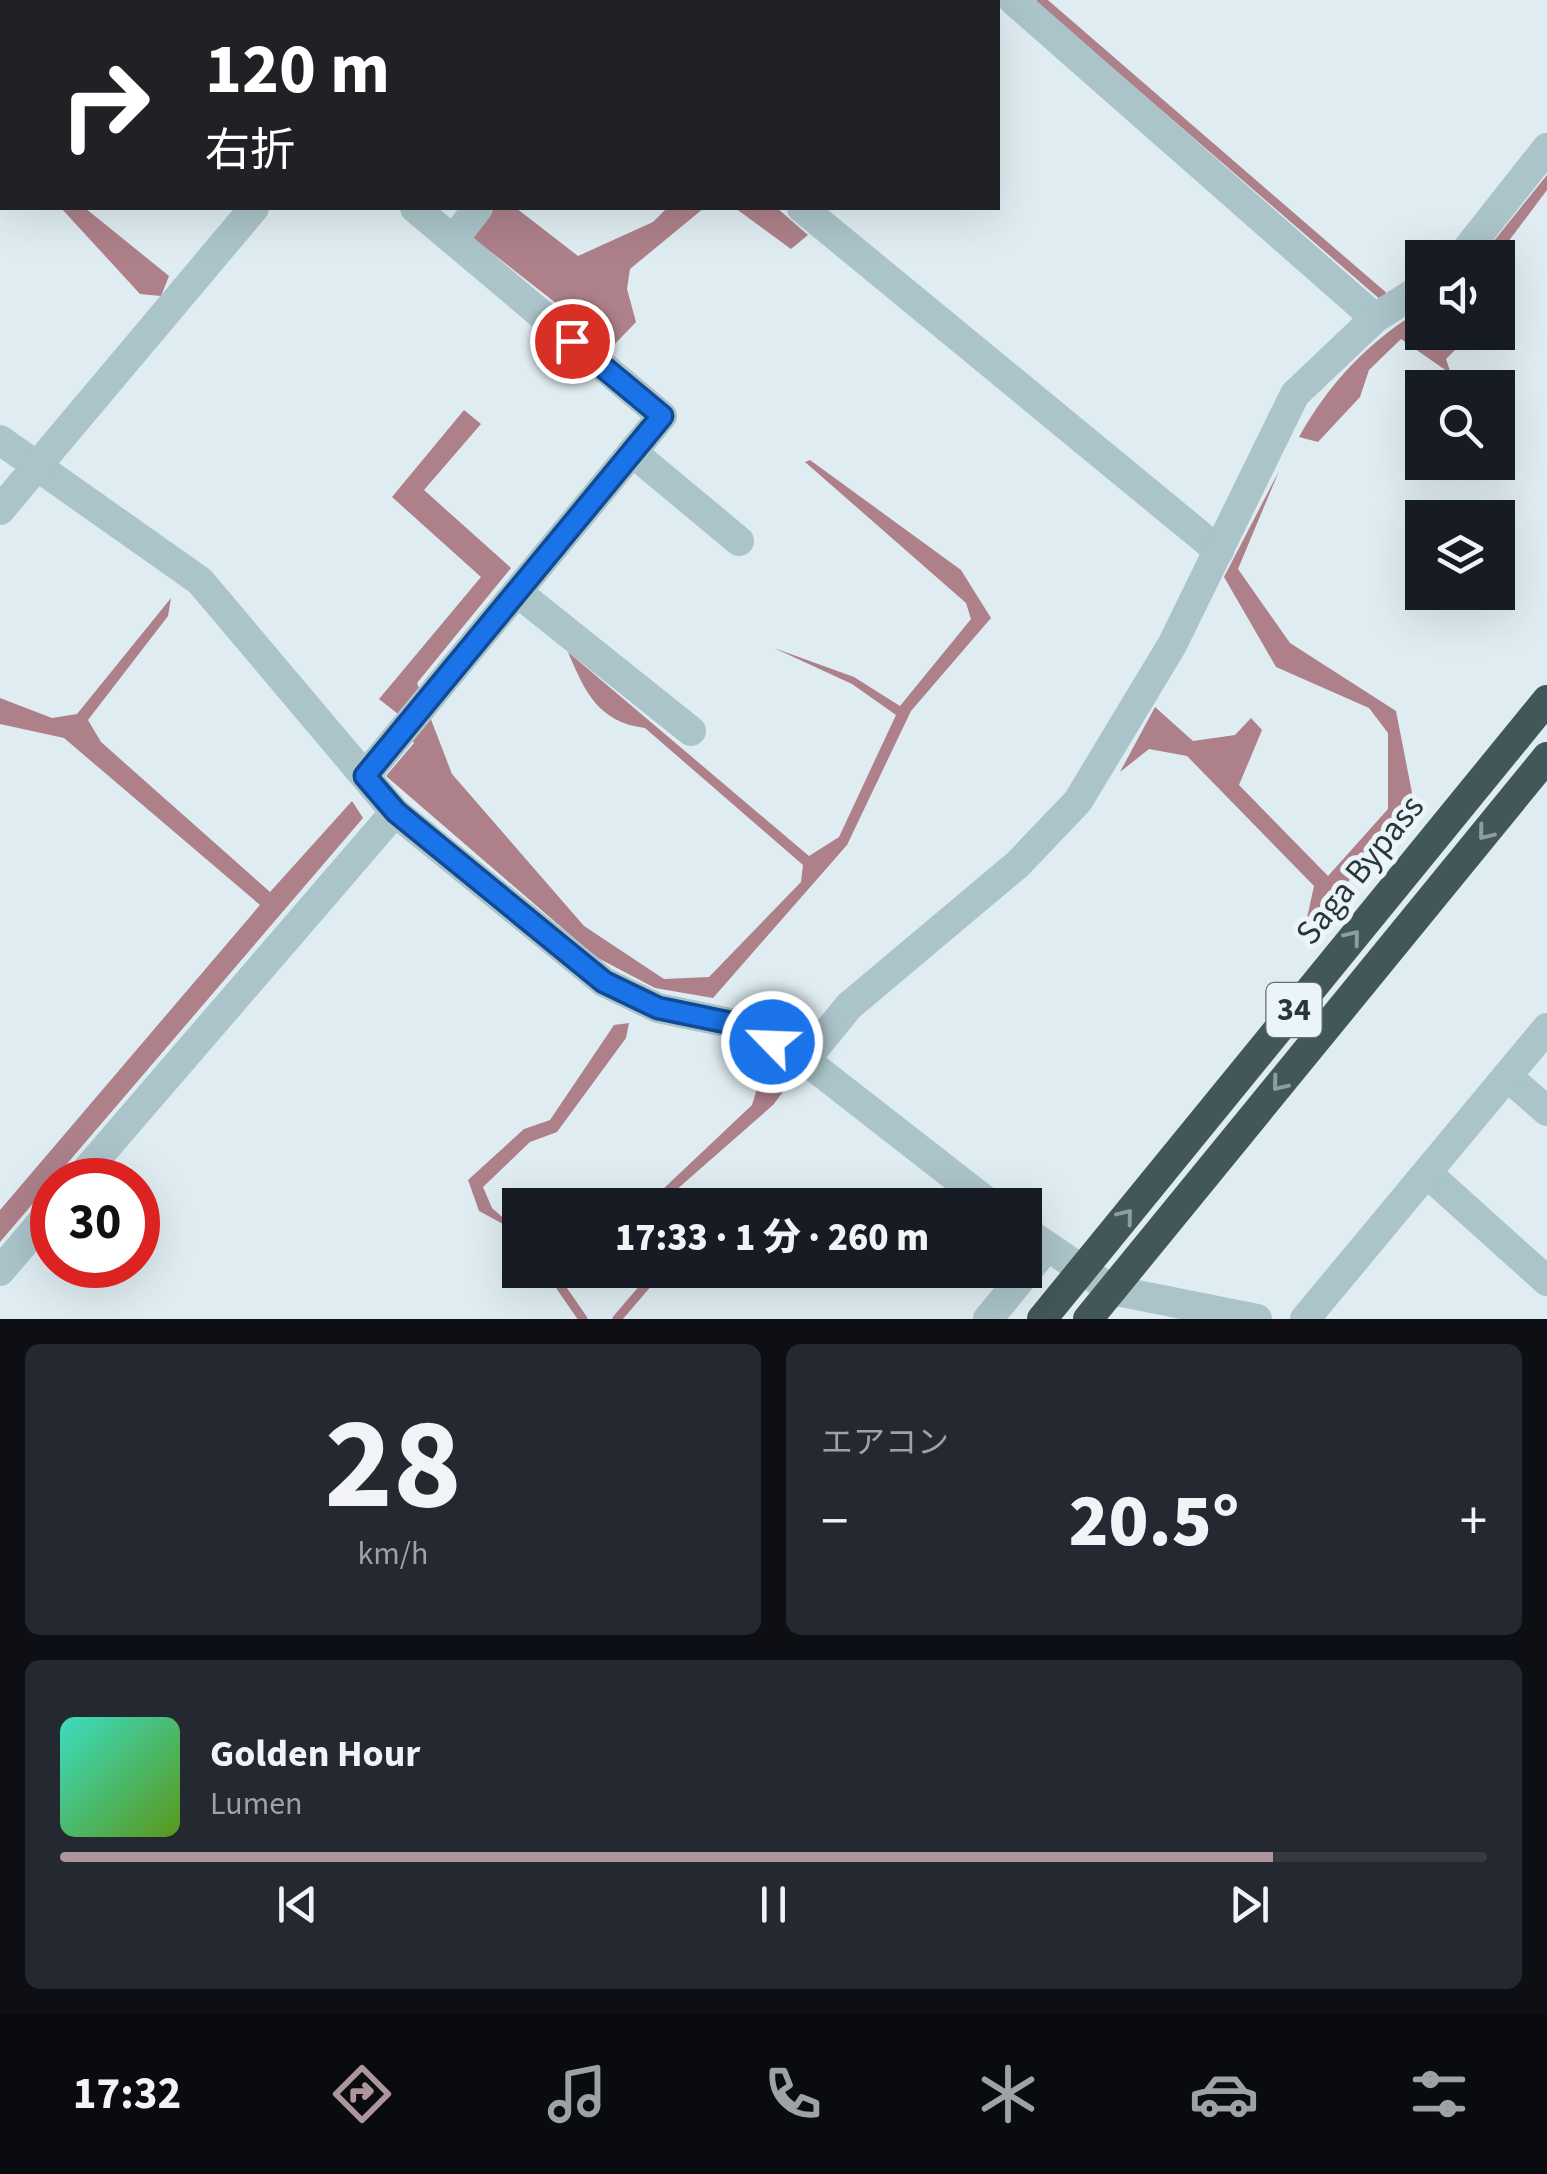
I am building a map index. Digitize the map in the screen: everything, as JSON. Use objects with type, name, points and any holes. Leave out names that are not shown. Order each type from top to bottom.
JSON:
[{"type":"highway","name":"Saga Bypass","points":[[1042,1319],[1547,700]]},
{"type":"highway","name":"Saga Bypass","points":[[1088,1319],[1547,758]]},
{"type":"street","points":[[1013,0],[1375,318]]},
{"type":"street","points":[[1474,240],[1547,148]]},
{"type":"street","points":[[0,510],[252,210]]},
{"type":"street","points":[[365,776],[662,416],[416,210]]},
{"type":"street","points":[[453,240],[476,210]]},
{"type":"street","points":[[804,210],[1218,551]]},
{"type":"street","points":[[805,1060],[849,1006],[1018,864],[1078,802],[1172,645],[1295,394],[1375,318],[1405,299]]},
{"type":"street","points":[[0,440],[200,581],[396,812],[604,982],[658,1008],[740,1025],[805,1060],[969,1188]]},
{"type":"street","points":[[632,452],[739,540]]},
{"type":"street","points":[[517,592],[691,731]]},
{"type":"street","points":[[97,1158],[396,812]]},
{"type":"street","points":[[1306,1319],[1547,1028]]},
{"type":"street","points":[[1508,1076],[1547,1112]]},
{"type":"street","points":[[1428,1174],[1547,1281]]},
{"type":"street","points":[[0,1271],[30,1236]]},
{"type":"street","points":[[1042,1244],[1112,1290],[1256,1319]]},
{"type":"street","points":[[988,1319],[1007,1288]]},
{"type":"shaded area","points":[[1547,175],[1547,190],[1510,240],[1495,240]]},
{"type":"shaded area","points":[[63,210],[87,210],[169,276],[161,296],[140,294]]},
{"type":"shaded area","points":[[493,210],[519,210],[578,256],[653,222],[665,210],[702,210],[630,269],[627,289],[636,322],[612,347],[473,238]]},
{"type":"shaded area","points":[[738,210],[779,210],[808,235],[791,249]]},
{"type":"shaded area","points":[[1405,321],[1405,342],[1401,339],[1369,370],[1360,397],[1318,442],[1299,437],[1324,398],[1384,335]]},
{"type":"shaded area","points":[[1417,350],[1455,350],[1446,359],[1450,370]]},
{"type":"shaded area","points":[[464,410],[481,424],[424,490],[511,568],[417,683],[452,774],[584,926],[664,979],[709,977],[801,882],[803,865],[645,728],[629,725],[604,712],[587,692],[568,652],[809,856],[839,837],[896,715],[852,684],[774,648],[854,677],[900,706],[971,619],[966,603],[805,462],[810,460],[961,570],[991,618],[911,711],[847,845],[713,998],[655,988],[596,957],[386,776],[414,743],[398,714],[379,699],[481,577],[392,497]]},
{"type":"shaded area","points":[[1279,471],[1238,569],[1290,643],[1396,711],[1414,803],[1303,936],[1314,886],[1187,756],[1149,749],[1120,772],[1155,707],[1193,741],[1235,735],[1251,718],[1262,730],[1239,785],[1328,876],[1388,809],[1388,733],[1369,708],[1276,667],[1224,577]]},
{"type":"shaded area","points":[[171,598],[168,616],[88,720],[101,742],[270,892],[352,801],[363,818],[72,1158],[44,1158],[260,905],[64,738],[0,724],[0,698],[52,718],[77,714]]},
{"type":"shaded area","points":[[629,1023],[626,1038],[557,1132],[530,1142],[483,1187],[502,1223],[479,1211],[468,1180],[524,1129],[550,1120],[614,1025]]},
{"type":"shaded area","points":[[744,1045],[796,1075],[773,1105],[678,1188],[664,1188],[752,1105],[760,1078]]},
{"type":"shaded area","points":[[30,1175],[30,1207],[0,1242],[0,1210]]},
{"type":"waterway","points":[[1041,0],[1382,295]]},
{"type":"waterway","points":[[561,1288],[583,1319]]},
{"type":"waterway","points":[[617,1319],[644,1288]]},
{"type":"route","points":[[572,341],[662,416],[365,776],[396,812],[604,982],[658,1008],[740,1025],[772,1042]]}]
